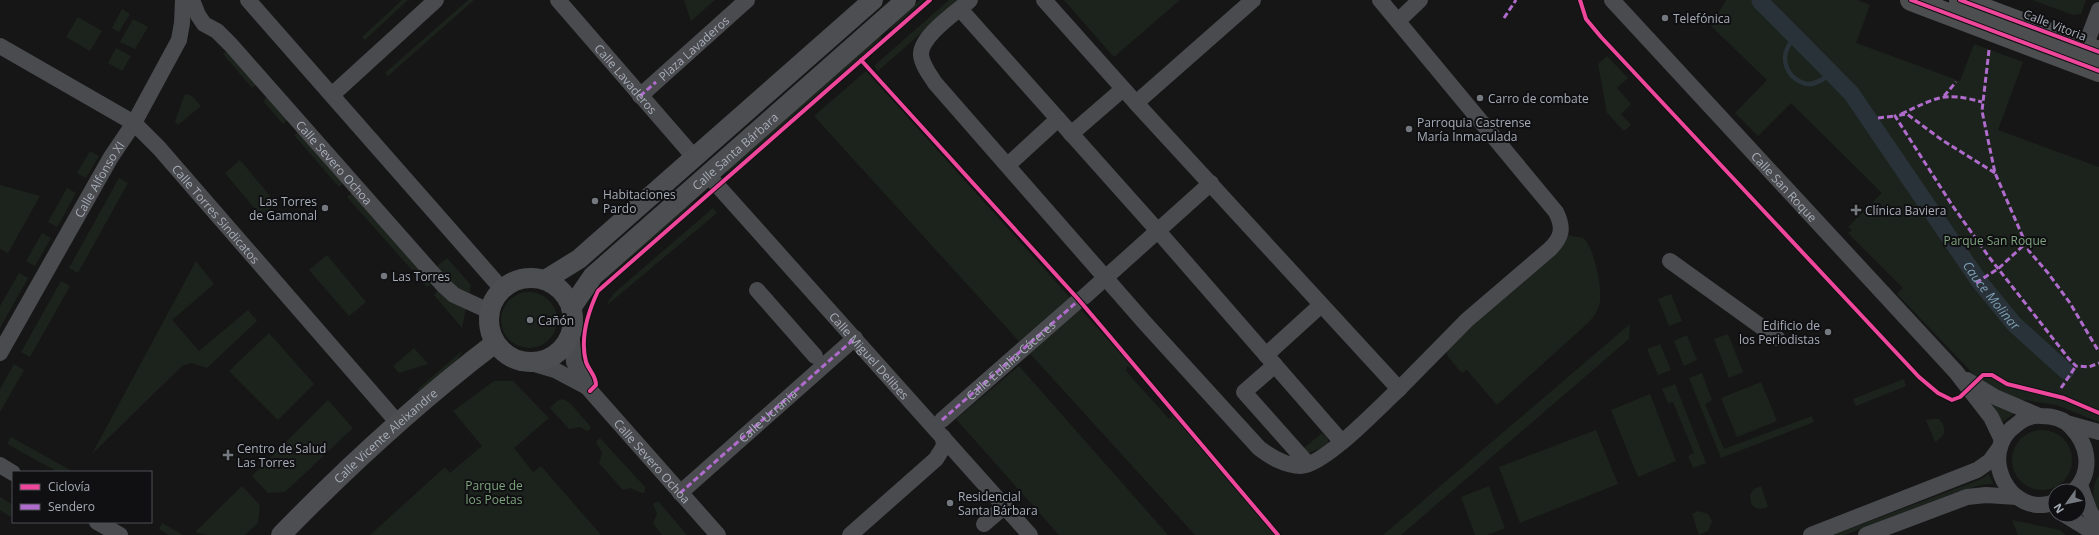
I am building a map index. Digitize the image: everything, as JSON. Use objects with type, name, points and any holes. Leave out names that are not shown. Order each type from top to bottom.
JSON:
[{"type":"highway","points":[[1911,0],[2099,71]]},
{"type":"highway","name":"Calle Vitoria","points":[[1960,0],[2092,50]]},
{"type":"main road","name":"Calle Santa Bárbara","points":[[545,280],[579,259],[874,0]]},
{"type":"main road","name":"Calle Santa Bárbara","points":[[571,308],[593,276],[906,0]]},
{"type":"main road","points":[[526,278],[545,280],[561,291],[571,308],[572,331],[565,344],[557,353],[544,360],[528,362],[511,357],[495,343],[490,329],[490,312],[494,300],[502,289],[510,283],[526,278]]},
{"type":"main road","name":"Calle Vicente Aleixandre","points":[[281,535],[329,486],[398,424],[495,343]]},
{"type":"street","name":"Calle Alfonso XI","points":[[0,353],[111,156],[134,123],[179,40],[182,23],[183,0]]},
{"type":"street","name":"Calle Severo Ochoa","points":[[192,0],[198,15],[204,24],[217,31],[231,44],[442,284],[454,295],[490,312]]},
{"type":"street","points":[[248,0],[502,289]]},
{"type":"street","points":[[332,94],[436,0]]},
{"type":"street","name":"Calle Lavaderos","points":[[558,0],[694,157]]},
{"type":"street","name":"Plaza Lavaderos","points":[[640,96],[747,0]]},
{"type":"street","points":[[1044,0],[1399,389]]},
{"type":"street","points":[[1136,102],[1253,0]]},
{"type":"street","points":[[1341,441],[1058,119],[965,5],[926,41],[923,45],[921,56],[926,70],[935,83],[1259,448],[1282,463],[1301,466],[1320,460],[1399,389],[1467,320],[1550,248],[1560,237],[1562,230],[1561,222],[1556,212],[1380,0]]},
{"type":"street","points":[[1398,21],[1420,0]]},
{"type":"street","name":"Calle San Roque","points":[[1612,0],[1956,372],[1991,416],[2000,445]]},
{"type":"street","points":[[2092,50],[2099,10]]},
{"type":"street","name":"Calle Torres Sindicatos","points":[[0,46],[134,123],[159,148],[398,424]]},
{"type":"street","points":[[1071,134],[1123,88]]},
{"type":"street","points":[[1008,165],[1058,119]]},
{"type":"street","name":"Calle Miguel Delibes","points":[[708,175],[1030,535]]},
{"type":"street","name":"Calle Eulalia Cáceres","points":[[942,420],[1082,299],[1211,183]]},
{"type":"street","points":[[1670,261],[1777,338]]},
{"type":"street","points":[[757,290],[815,356]]},
{"type":"street","points":[[1308,464],[1244,392],[1270,360],[1321,305]]},
{"type":"street","name":"Calle Severo Ochoa","points":[[572,331],[574,362],[587,387],[718,535]]},
{"type":"street","name":"Calle Ucrania","points":[[680,493],[855,338]]},
{"type":"street","name":"Calle Severo Ochoa","points":[[528,362],[555,370],[587,387]]},
{"type":"street","name":"Calle San Roque","points":[[1956,372],[1995,397],[2037,416]]},
{"type":"street","points":[[1811,535],[1977,470],[1990,461],[2011,428],[2023,420],[2037,416],[2053,416],[2068,423],[2099,432]]},
{"type":"street","points":[[2068,423],[2080,436],[2093,465],[2080,483]]},
{"type":"street","points":[[933,463],[943,450],[943,437]]},
{"type":"street","points":[[2000,445],[1998,468],[2005,484],[2017,497]]},
{"type":"street","points":[[850,535],[933,463],[945,456],[951,455],[963,460]]},
{"type":"street","points":[[0,465],[12,472]]},
{"type":"street","points":[[1866,535],[1967,497],[1986,495],[2017,497],[2032,504],[2047,505]]},
{"type":"street","points":[[984,524],[1004,506]]},
{"type":"street","points":[[2087,506],[2099,526]]},
{"type":"street","points":[[98,523],[120,535]]},
{"type":"street","points":[[2078,523],[2098,535]]},
{"type":"green space","points":[[402,0],[408,0],[365,40],[362,37]]},
{"type":"green space","points":[[468,0],[474,0],[388,76],[385,73]]},
{"type":"green space","points":[[684,0],[715,0],[691,21]]},
{"type":"green space","points":[[920,0],[924,0],[892,30],[890,28]]},
{"type":"green space","points":[[949,0],[959,0],[878,71],[874,66]]},
{"type":"green space","points":[[1064,0],[1180,0],[1114,57]]},
{"type":"green space","name":"Parque San Roque","points":[[1726,0],[1857,0],[1870,5],[1856,43],[1960,81],[1974,44],[2023,62],[1998,130],[2099,167],[2099,422],[2056,405],[2018,399],[1982,383],[1897,294],[1903,288],[1848,233],[1852,230],[1848,227],[1882,193],[1791,103],[1758,136],[1735,113],[1767,80],[1711,26]]},
{"type":"green space","points":[[2032,0],[2086,0],[2081,14],[2073,15]]},
{"type":"green space","points":[[122,9],[130,14],[119,32],[112,28]]},
{"type":"green space","points":[[78,17],[102,31],[90,51],[66,37]]},
{"type":"green space","points":[[133,19],[148,27],[135,49],[120,42]]},
{"type":"green space","points":[[880,36],[882,39],[729,173],[727,170]]},
{"type":"green space","points":[[116,48],[131,56],[122,71],[108,63]]},
{"type":"green space","points":[[227,51],[257,84],[252,88],[223,54]]},
{"type":"green space","points":[[1607,56],[1628,78],[1617,88],[1631,104],[1621,114],[1631,125],[1624,131],[1607,113],[1598,64]]},
{"type":"green space","points":[[866,71],[1139,374],[1127,366],[1126,371],[1169,419],[1172,418],[1168,406],[1275,535],[1195,535],[814,116]]},
{"type":"green space","points":[[185,94],[192,96],[201,106],[178,125],[175,121]]},
{"type":"green space","points":[[267,97],[287,120],[283,124],[263,101]]},
{"type":"green space","points":[[298,132],[343,183],[339,187],[294,135]]},
{"type":"green space","points":[[90,151],[99,156],[86,178],[77,173]]},
{"type":"green space","points":[[240,160],[276,203],[261,216],[225,173]]},
{"type":"green space","points":[[119,178],[128,183],[78,273],[69,268]]},
{"type":"green space","points":[[0,185],[40,196],[8,253],[0,249]]},
{"type":"green space","points":[[67,188],[76,193],[57,227],[48,222]]},
{"type":"green space","points":[[353,192],[432,283],[427,287],[347,197]]},
{"type":"green space","points":[[689,202],[692,206],[606,279],[603,276]]},
{"type":"green space","points":[[713,208],[717,213],[606,306],[613,294]]},
{"type":"green space","points":[[42,233],[51,238],[35,266],[26,261]]},
{"type":"green space","points":[[1568,235],[1583,238],[1591,249],[1600,286],[1600,301],[1597,310],[1588,323],[1497,405],[1467,370],[1462,373],[1448,357],[1446,350],[1566,239]]},
{"type":"green space","points":[[327,255],[366,302],[349,316],[309,270]]},
{"type":"green space","points":[[447,258],[471,285],[462,328],[434,295],[439,289],[436,267]]},
{"type":"green space","points":[[196,261],[214,284],[172,320],[199,351],[248,310],[257,321],[207,368],[191,363],[182,366],[92,454]]},
{"type":"green space","points":[[19,273],[28,278],[0,328],[0,306]]},
{"type":"green space","points":[[61,281],[70,286],[30,357],[21,352]]},
{"type":"green space","points":[[523,292],[535,292],[549,300],[557,314],[555,331],[549,340],[535,348],[523,348],[513,343],[506,336],[501,326],[501,314],[506,304],[513,297]]},
{"type":"green space","points":[[1671,294],[1682,321],[1669,326],[1658,299]]},
{"type":"green space","points":[[1630,324],[1629,339],[1401,535],[1383,535]]},
{"type":"green space","points":[[269,333],[314,384],[278,420],[229,371]]},
{"type":"green space","points":[[1728,334],[1743,372],[1729,378],[1714,339]]},
{"type":"green space","points":[[1687,335],[1697,360],[1684,366],[1674,341]]},
{"type":"green space","points":[[1660,344],[1671,370],[1658,375],[1647,349]]},
{"type":"green space","points":[[414,348],[428,364],[399,373],[393,366]]},
{"type":"green space","points":[[463,350],[454,365],[421,394],[417,390]]},
{"type":"green space","points":[[14,364],[24,370],[0,412],[0,389]]},
{"type":"green space","points":[[1019,366],[1168,535],[1059,535],[956,419]]},
{"type":"green space","points":[[1702,373],[1712,400],[1705,404],[1724,449],[1812,416],[1814,422],[1721,458],[1689,378]]},
{"type":"green space","points":[[1904,379],[1906,386],[1856,406],[1853,399]]},
{"type":"green space","name":"Parque de los Poetas","points":[[494,381],[513,381],[549,418],[514,448],[533,472],[541,466],[601,535],[370,535],[445,467],[450,473],[482,446],[453,411]]},
{"type":"green space","points":[[1761,382],[1777,421],[1737,437],[1721,398]]},
{"type":"green space","points":[[1675,384],[1706,463],[1693,468],[1688,456],[1694,453],[1673,402],[1668,403],[1662,389]]},
{"type":"green space","points":[[1650,394],[1676,461],[1638,477],[1611,410]]},
{"type":"green space","points":[[1983,395],[2017,411],[2003,422]]},
{"type":"green space","points":[[563,399],[570,403],[591,427],[590,430],[587,431],[580,427],[569,429],[550,408],[557,401]]},
{"type":"green space","points":[[328,400],[353,428],[285,492],[268,493],[252,476]]},
{"type":"green space","points":[[1939,419],[1944,426],[1943,435],[1935,442],[1926,420]]},
{"type":"green space","points":[[1596,430],[1618,484],[1520,523],[1499,467]]},
{"type":"green space","points":[[2042,430],[2059,435],[2067,443],[2071,454],[2071,466],[2067,477],[2061,483],[2047,483],[2047,489],[2036,489],[2025,485],[2017,477],[2014,471],[2012,460],[2014,449],[2017,443],[2025,435],[2031,432]]},
{"type":"green space","points":[[1322,433],[1328,439],[1328,446],[1308,453],[1304,448]]},
{"type":"green space","points":[[11,437],[70,470],[56,471],[7,444]]},
{"type":"green space","points":[[600,438],[645,487],[645,492],[642,493],[630,488],[623,490],[599,463],[602,453],[596,442]]},
{"type":"green space","points":[[1989,474],[1993,484],[1981,485],[1951,494],[1845,535],[1833,535],[1979,480]]},
{"type":"green space","points":[[2099,475],[2099,514],[2095,504],[2093,490]]},
{"type":"green space","points":[[242,486],[260,505],[258,523],[245,535],[208,535],[197,533],[196,531]]},
{"type":"green space","points":[[1489,486],[1505,528],[1487,535],[1475,535],[1461,497]]},
{"type":"green space","points":[[1761,486],[1768,507],[1761,509],[1753,506],[1750,495],[1754,489]]},
{"type":"green space","points":[[0,497],[12,504],[11,517],[0,510]]},
{"type":"green space","points":[[658,501],[687,535],[662,535],[653,523],[657,514],[653,504]]},
{"type":"green space","points":[[1698,511],[1708,514],[1712,521],[1708,531],[1699,535],[1692,514]]},
{"type":"green space","points":[[2012,520],[2060,530],[2066,535],[2018,535]]},
{"type":"green space","points":[[162,523],[183,535],[169,535],[159,529]]},
{"type":"waterway","name":"Cauce Molinar","points":[[1760,1],[1851,93],[1979,281],[2014,324],[2066,371]]},
{"type":"waterway","name":"Cauce Molinar","points":[[1795,37],[1788,46],[1785,56],[1786,66],[1792,76],[1802,83],[1812,84],[1824,79],[1832,73]]},
{"type":"marked path","points":[[1504,18],[1516,0]]},
{"type":"marked path","points":[[1989,50],[1982,111],[1995,173],[2029,251],[2048,273],[2070,303],[2099,352]]},
{"type":"marked path","points":[[640,96],[656,82]]},
{"type":"marked path","points":[[1944,96],[1956,82]]},
{"type":"marked path","points":[[1901,114],[1940,98],[1958,97],[1982,102]]},
{"type":"marked path","points":[[1995,173],[1942,140],[1907,114],[1895,116],[1952,205],[1989,257],[2069,359],[2076,366],[2089,367],[2099,363]]},
{"type":"marked path","points":[[1878,118],[1895,116]]},
{"type":"marked path","points":[[1976,283],[1999,268],[2025,244]]},
{"type":"marked path","points":[[942,420],[1079,300]]},
{"type":"marked path","points":[[680,493],[855,338]]},
{"type":"marked path","points":[[2061,388],[2076,366]]},
{"type":"cycle path","points":[[590,391],[596,385],[596,382],[586,362],[584,344],[588,317],[598,291],[930,0]]},
{"type":"cycle path","points":[[1580,0],[1586,19],[1601,37],[1919,377],[1938,393],[1952,400],[1960,397],[1983,375],[1992,375],[2007,384],[2064,398],[2099,413]]},
{"type":"cycle path","points":[[1911,0],[2099,71]]},
{"type":"cycle path","points":[[1960,0],[2099,52]]},
{"type":"cycle path","points":[[861,60],[1079,300],[1278,535]]},
{"type":"place","name":"Telefónica","points":[[1665,18]]},
{"type":"place","name":"Carro de combate","points":[[1480,98]]},
{"type":"place","name":"Parroquia Castrense María Inmaculada","points":[[1409,129]]},
{"type":"place","name":"Habitaciones Pardo","points":[[595,201]]},
{"type":"place","name":"Las Torres de Gamonal","points":[[325,208]]},
{"type":"place","name":"Clínica Baviera","points":[[1856,210]]},
{"type":"place","name":"Las Torres","points":[[384,276]]},
{"type":"place","name":"Cañón","points":[[530,320]]},
{"type":"place","name":"Edificio de los Periodistas","points":[[1828,332]]},
{"type":"place","name":"Centro de Salud Las Torres","points":[[228,455]]},
{"type":"place","name":"Residencial Santa Bárbara","points":[[950,503]]}]
